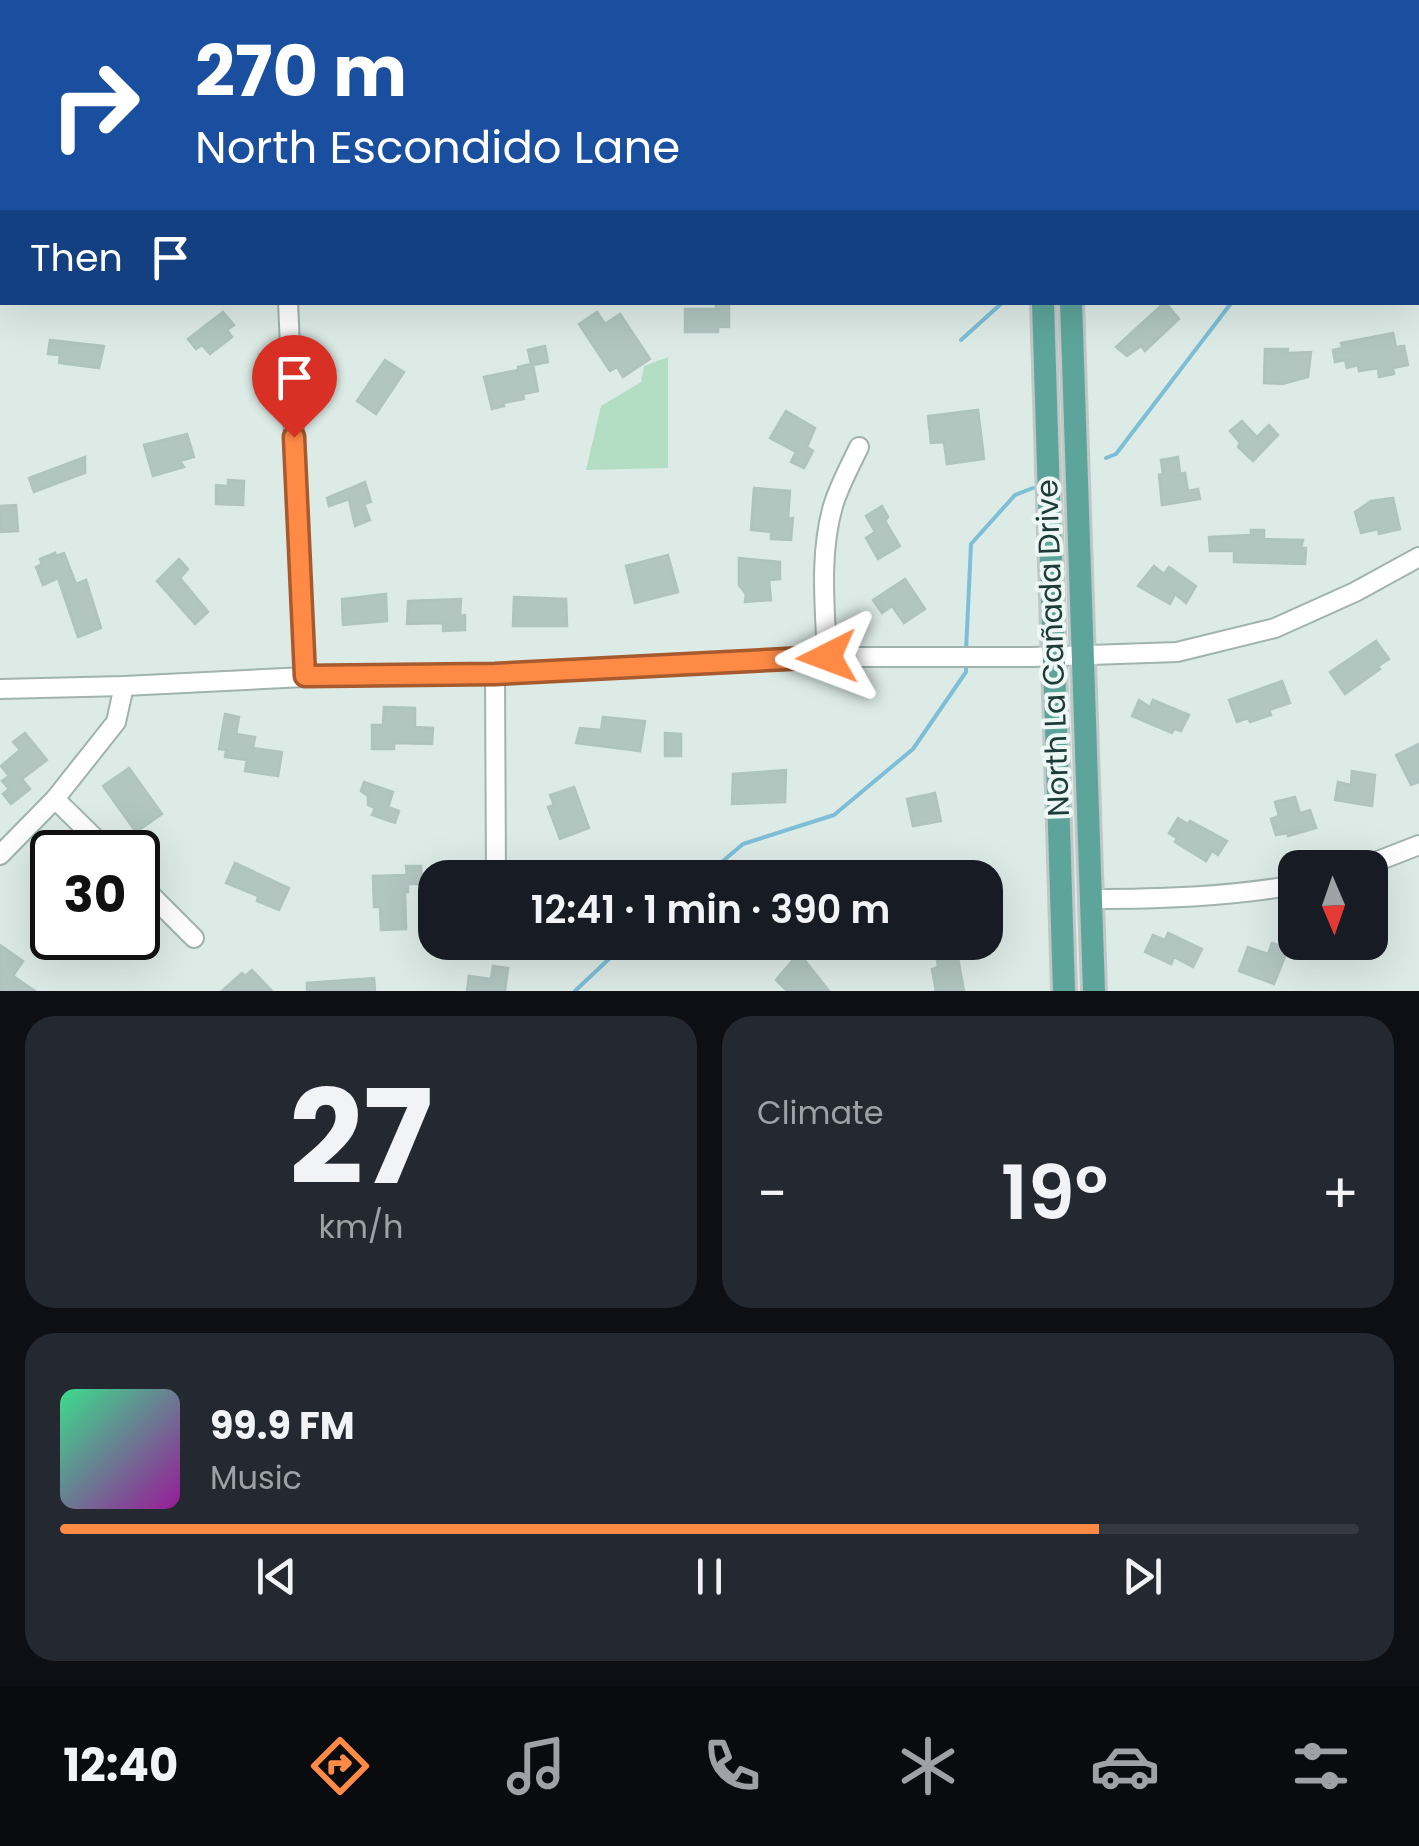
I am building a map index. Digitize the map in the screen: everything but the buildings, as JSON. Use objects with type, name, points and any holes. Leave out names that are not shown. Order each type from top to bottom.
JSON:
[{"type":"main road","name":"North La Cañada Drive","points":[[1042,305],[1064,991]]},
{"type":"main road","name":"North La Cañada Drive","points":[[1071,305],[1094,991]]},
{"type":"street","points":[[288,305],[305,676]]},
{"type":"street","points":[[827,657],[827,536],[834,504],[859,447]]},
{"type":"street","points":[[0,689],[305,676],[495,674],[827,657],[1054,657],[1177,652],[1276,628],[1419,557]]},
{"type":"street","points":[[495,674],[496,860]]},
{"type":"street","points":[[0,854],[55,799],[116,722],[124,686]]},
{"type":"street","points":[[55,799],[86,830]]},
{"type":"street","points":[[1388,857],[1419,844]]},
{"type":"street","points":[[1091,899],[1190,897],[1278,888]]},
{"type":"street","points":[[160,904],[194,938]]},
{"type":"green space","points":[[668,357],[668,468],[586,470],[601,406],[641,382],[644,366]]},
{"type":"waterway","points":[[961,340],[1000,305]]},
{"type":"waterway","points":[[1106,458],[1116,454],[1230,305]]},
{"type":"waterway","points":[[966,651],[971,544],[1015,495],[1033,488]]},
{"type":"waterway","points":[[724,860],[743,844],[834,815],[913,749],[966,672],[966,661]]},
{"type":"waterway","points":[[575,991],[608,960]]},
{"type":"route","points":[[294,437],[305,676],[495,674],[827,657]]}]
